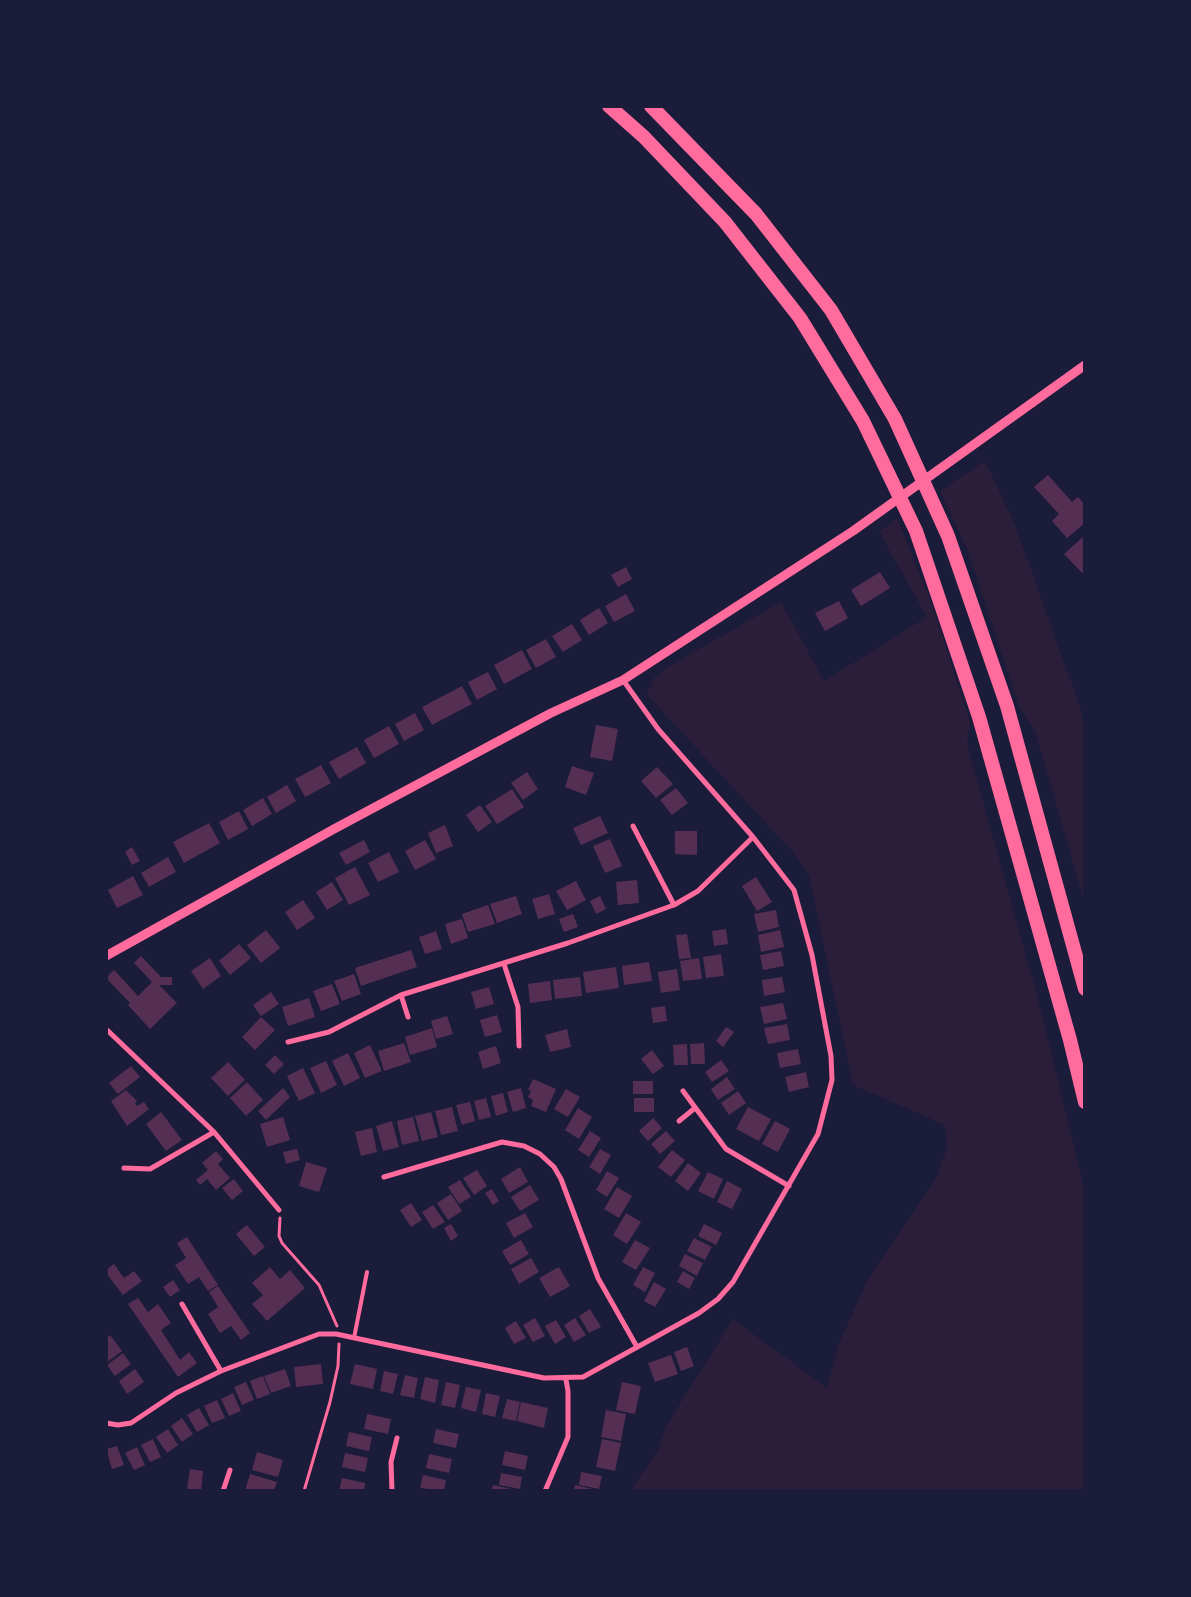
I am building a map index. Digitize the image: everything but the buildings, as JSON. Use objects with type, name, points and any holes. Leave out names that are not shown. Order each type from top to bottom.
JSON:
[{"type":"highway","points":[[609,106],[644,137],[725,222],[800,318],[863,421],[916,530],[979,717],[1070,1040],[1085,1102]]},
{"type":"highway","points":[[651,106],[756,214],[831,310],[895,420],[948,536],[1007,706],[1085,990]]},
{"type":"street","points":[[106,956],[334,829],[551,713],[623,680],[853,531],[1085,366]]},
{"type":"street","points":[[106,1423],[118,1425],[131,1423],[176,1393],[221,1371],[304,1338],[319,1334],[336,1334],[544,1378],[566,1380],[583,1377],[699,1313],[718,1299],[733,1282],[818,1134],[832,1080],[831,1056],[812,956],[794,890],[753,837],[658,729],[623,680]]},
{"type":"street","points":[[633,826],[674,905]]},
{"type":"street","points":[[288,1042],[329,1032],[401,995],[504,964],[674,905],[698,891],[753,837]]},
{"type":"street","points":[[504,964],[518,1007],[519,1046]]},
{"type":"street","points":[[401,995],[408,1017]]},
{"type":"street","points":[[106,1028],[214,1132],[279,1210]]},
{"type":"street","points":[[683,1091],[726,1150],[789,1186]]},
{"type":"street","points":[[678,1121],[695,1108]]},
{"type":"street","points":[[124,1168],[150,1169],[214,1132]]},
{"type":"street","points":[[384,1177],[502,1142],[524,1146],[540,1154],[554,1166],[561,1179],[598,1278],[637,1348]]},
{"type":"street","points":[[182,1304],[221,1371]]},
{"type":"street","points":[[545,1491],[568,1437],[568,1391],[566,1380]]},
{"type":"street","points":[[392,1491],[391,1462],[397,1438]]},
{"type":"street","points":[[223,1491],[230,1470]]},
{"type":"lane","points":[[354,1338],[367,1272]]},
{"type":"path","points":[[279,1210],[279,1236],[282,1243],[319,1285],[337,1323],[336,1334],[340,1348],[338,1366],[304,1491]]},
{"type":"shaded area","points":[[985,461],[1015,525],[1081,710],[1085,728],[1085,904],[1035,731],[1020,709],[968,551],[940,491]]},
{"type":"shaded area","points":[[897,518],[934,609],[970,723],[967,744],[1036,991],[1085,1191],[1085,1491],[630,1491],[658,1450],[666,1426],[733,1319],[827,1388],[838,1346],[866,1282],[935,1180],[947,1149],[945,1125],[853,1085],[809,875],[791,850],[647,695],[653,679],[666,668],[781,602],[824,681],[927,617],[879,532]]}]
